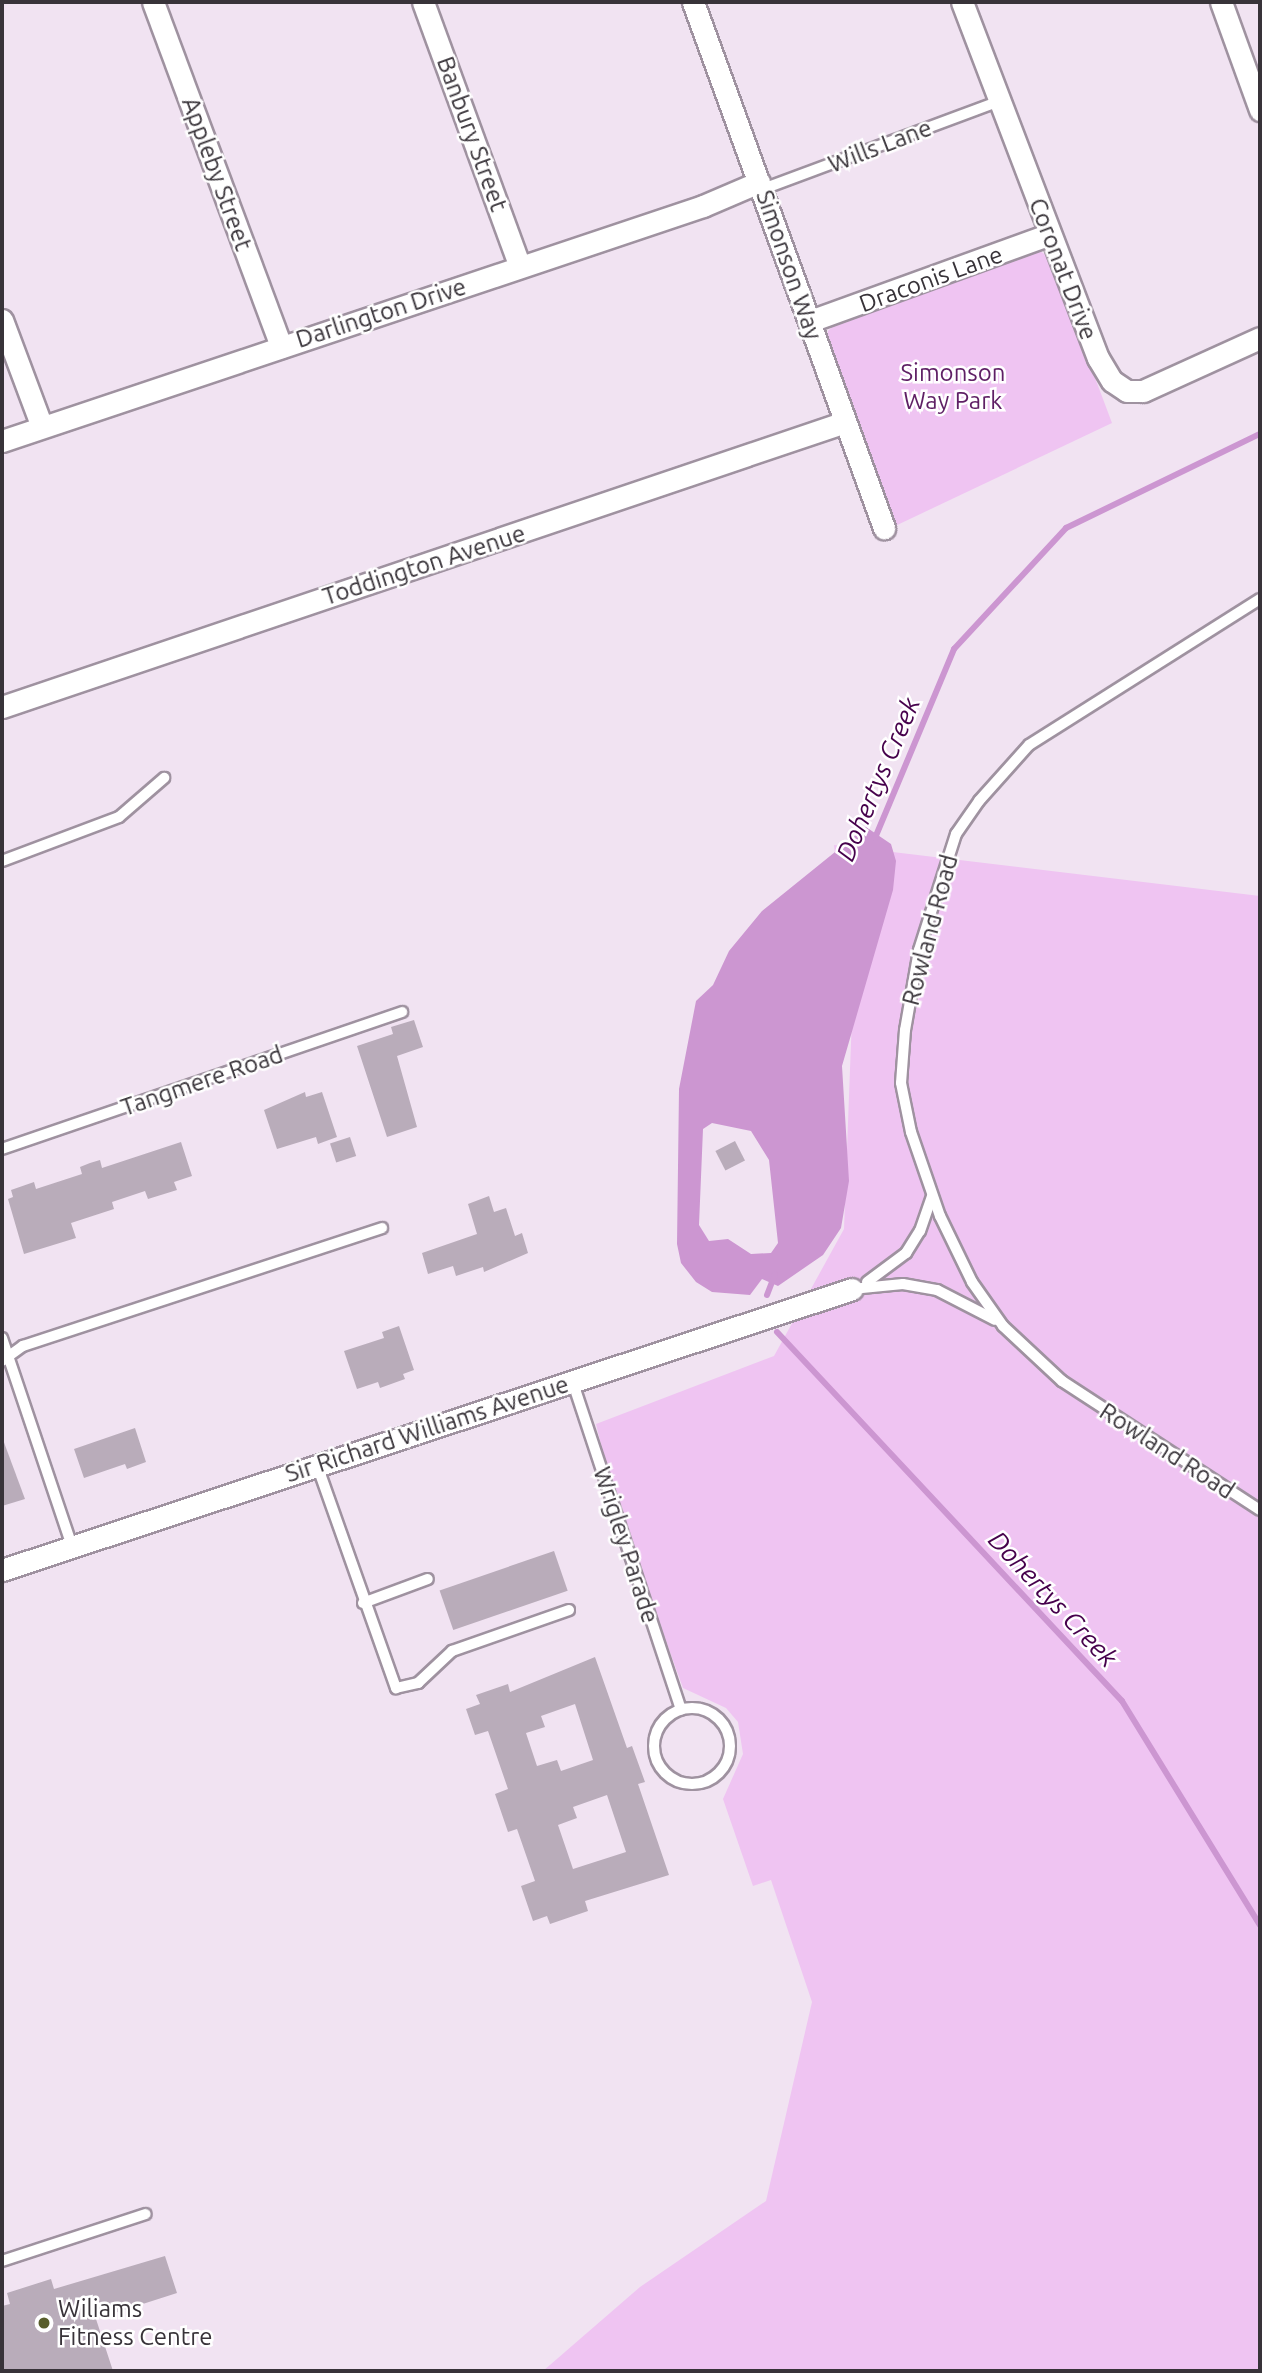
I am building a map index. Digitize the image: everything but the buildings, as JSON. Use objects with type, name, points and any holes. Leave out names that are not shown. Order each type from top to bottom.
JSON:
[{"type":"street","name":"Appleby Street","points":[[153,2],[281,347]]},
{"type":"street","name":"Banbury Street","points":[[423,2],[520,267]]},
{"type":"street","name":"Simonson Way","points":[[693,2],[884,528]]},
{"type":"street","name":"Coronat Drive","points":[[962,2],[997,102],[1098,359],[1118,387],[1133,392],[1153,388],[1260,338]]},
{"type":"street","points":[[1220,2],[1260,110]]},
{"type":"street","name":"Darlington Drive","points":[[2,440],[761,186]]},
{"type":"street","name":"Draconis Lane","points":[[810,321],[1050,234]]},
{"type":"street","points":[[2,320],[42,427]]},
{"type":"street","name":"Toddington Avenue","points":[[2,708],[845,422]]},
{"type":"street","name":"Sir Richard Williams Avenue","points":[[2,1570],[852,1289]]},
{"type":"lane","name":"Wills Lane","points":[[761,186],[997,102]]},
{"type":"lane","name":"Rowland Road","points":[[1260,598],[1029,745],[956,834],[919,950],[905,1030],[901,1083],[932,1196],[972,1282],[1003,1326],[1062,1381],[1260,1510]]},
{"type":"lane","points":[[2,861],[119,817],[164,778]]},
{"type":"lane","name":"Tangmere Road","points":[[2,1149],[402,1012]]},
{"type":"lane","points":[[852,1289],[876,1278],[906,1253],[920,1231],[932,1196]]},
{"type":"lane","points":[[5,1360],[23,1346],[382,1227]]},
{"type":"lane","points":[[852,1289],[903,1284],[937,1290],[1003,1326]]},
{"type":"lane","points":[[2,1338],[5,1360],[72,1546]]},
{"type":"lane","name":"Wrigley Parade","points":[[572,1380],[681,1709]]},
{"type":"lane","points":[[317,1465],[391,1683],[403,1688],[418,1683],[452,1651],[569,1610]]},
{"type":"lane","points":[[363,1603],[428,1579]]},
{"type":"lane","points":[[681,1709],[705,1710],[716,1716],[729,1737],[730,1750],[720,1772],[698,1784],[673,1780],[656,1761],[655,1736],[669,1715],[681,1709]]},
{"type":"lane","points":[[2,2261],[146,2214]]},
{"type":"green space","name":"Simonson Way Park","points":[[1040,251],[1050,258],[1112,423],[893,527],[826,341],[828,331],[837,322]]},
{"type":"green space","points":[[834,845],[1260,896],[1260,2371],[543,2371],[640,2287],[766,2201],[812,2002],[771,1880],[753,1886],[723,1799],[743,1754],[738,1722],[726,1708],[683,1688],[613,1495],[596,1424],[774,1356],[844,1229],[852,1016]]},
{"type":"shaded area","points":[[866,827],[891,844],[896,861],[893,890],[842,1066],[849,1181],[841,1228],[823,1255],[778,1286],[762,1279],[750,1295],[712,1292],[696,1282],[681,1263],[677,1244],[679,1089],[696,1001],[713,985],[729,951],[762,911]],"holes":[[[712,1123],[751,1131],[769,1160],[778,1243],[771,1253],[751,1254],[728,1239],[709,1241],[699,1225],[703,1129]]]},
{"type":"waterway","name":"Dohertys Creek","points":[[875,838],[954,649],[1066,528],[1260,434]]},
{"type":"waterway","name":"Dohertys Creek","points":[[767,1295],[775,1274]]},
{"type":"waterway","name":"Dohertys Creek","points":[[777,1332],[1122,1701],[1260,1925]]},
{"type":"place","name":"Wiliams Fitness Centre","points":[[44,2323]]}]
